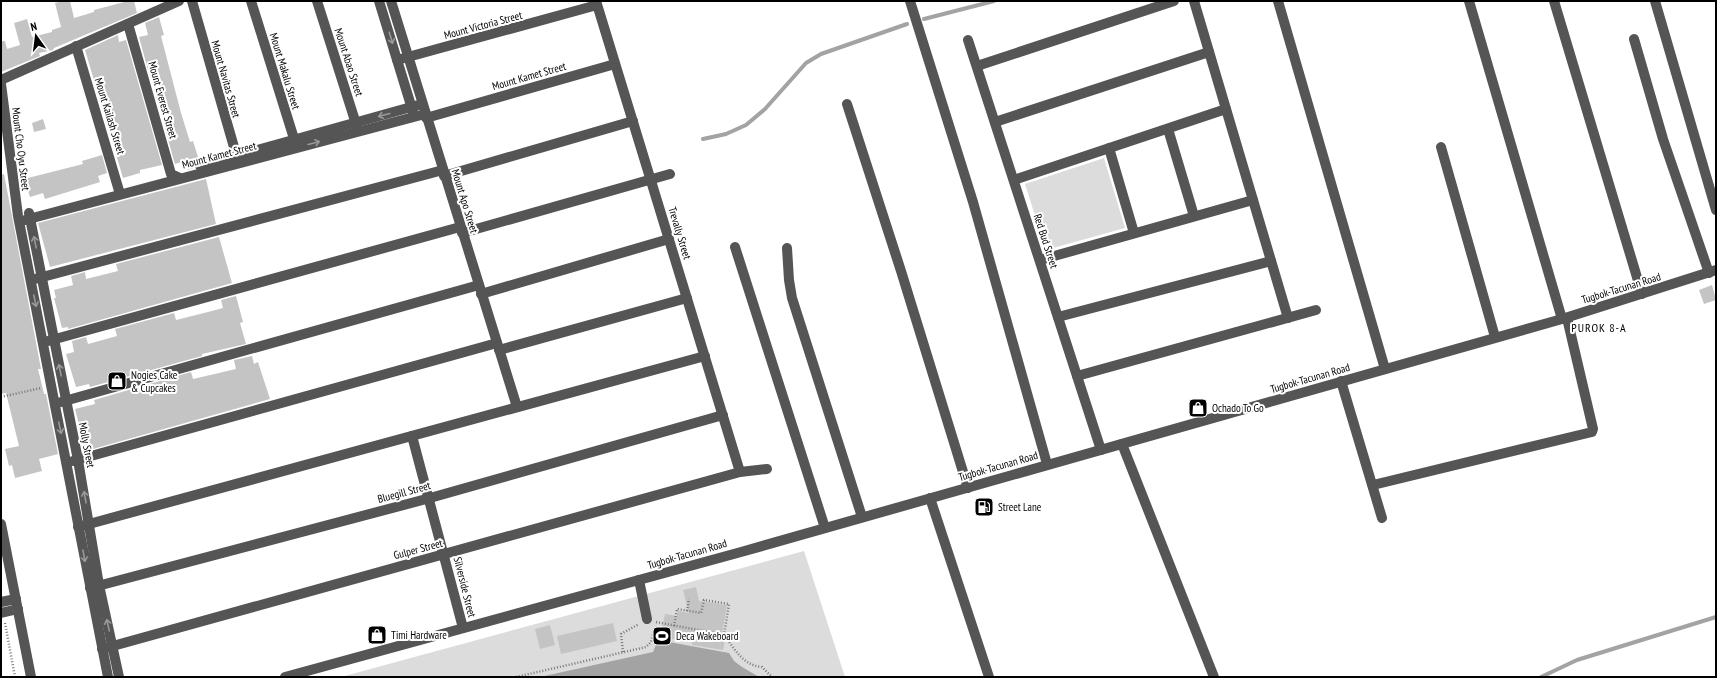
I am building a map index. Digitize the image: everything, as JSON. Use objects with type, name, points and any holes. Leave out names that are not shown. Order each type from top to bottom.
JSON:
[{"type":"street","points":[[1,80],[179,1]]},
{"type":"street","name":"Mount Navitas Street","points":[[192,1],[237,159]]},
{"type":"street","name":"Mount Makalu Street","points":[[251,1],[296,143]]},
{"type":"street","name":"Mount Abao Street","points":[[317,1],[357,127]]},
{"type":"street","points":[[379,1],[412,112]]},
{"type":"street","name":"Mount Apo Street","points":[[391,1],[424,112],[517,407]]},
{"type":"street","points":[[910,1],[973,202],[1047,464]]},
{"type":"street","points":[[977,66],[1174,1]]},
{"type":"street","points":[[1194,1],[1288,318]]},
{"type":"street","points":[[1278,1],[1336,193],[1385,369]]},
{"type":"street","points":[[1373,485],[1592,432],[1593,429],[1564,318],[1469,1]]},
{"type":"street","points":[[1554,1],[1642,294]]},
{"type":"street","points":[[1655,1],[1716,210]]},
{"type":"street","name":"Mount Victoria Street","points":[[397,60],[597,3]]},
{"type":"street","name":"Trevally Street","points":[[597,3],[740,472]]},
{"type":"street","name":"Mount Everest Street","points":[[128,24],[176,176]]},
{"type":"street","points":[[1634,39],[1663,139],[1712,271]]},
{"type":"street","name":"Red Bud Street","points":[[968,40],[1101,450]]},
{"type":"street","name":"Mount Kailash Street","points":[[76,46],[119,191]]},
{"type":"street","points":[[995,122],[1209,52]]},
{"type":"street","name":"Mount Kamet Street","points":[[19,219],[412,112],[424,112],[615,64]]},
{"type":"street","name":"Mount Cho Oyu Street","points":[[1,84],[19,219]]},
{"type":"street","points":[[847,104],[901,271],[968,488]]},
{"type":"street","points":[[1014,180],[1226,109]]},
{"type":"street","points":[[31,280],[443,173],[633,121]]},
{"type":"street","points":[[1168,129],[1194,216]]},
{"type":"street","points":[[1441,147],[1495,337]]},
{"type":"street","points":[[1110,148],[1134,233]]},
{"type":"street","points":[[49,341],[670,174]]},
{"type":"street","points":[[1040,260],[1253,200]]},
{"type":"street","name":"Molly Street","points":[[30,216],[42,278],[52,386],[78,526],[94,586],[113,645],[119,677]]},
{"type":"street","name":"Molly Street","points":[[19,219],[31,280],[66,400],[78,460],[90,524],[94,586],[102,649],[108,677]]},
{"type":"street","points":[[55,404],[669,239]]},
{"type":"street","points":[[735,247],[825,528]]},
{"type":"street","points":[[787,248],[788,280],[792,298],[862,517]]},
{"type":"street","points":[[1058,317],[1272,261]]},
{"type":"street","name":"Tugbok-Tacunan Road","points":[[285,677],[639,580],[1341,382],[1564,318],[1712,271]]},
{"type":"street","points":[[67,462],[687,298]]},
{"type":"street","points":[[1077,376],[1316,310]]},
{"type":"street","points":[[78,526],[90,524],[705,356]]},
{"type":"street","points":[[1341,382],[1382,518]]},
{"type":"street","name":"Bluegill Street","points":[[94,586],[430,498],[723,414]]},
{"type":"street","name":"Silverside Street","points":[[412,436],[464,628]]},
{"type":"street","points":[[1122,444],[1214,677]]},
{"type":"street","name":"Gulper Street","points":[[102,649],[740,472],[767,469]]},
{"type":"street","points":[[930,498],[989,677]]},
{"type":"street","points":[[1,524],[31,677]]},
{"type":"street","points":[[639,580],[647,619]]},
{"type":"street","points":[[1,602],[17,604]]},
{"type":"street","points":[[2,613],[17,604]]},
{"type":"path","points":[[1,397],[52,386]]},
{"type":"path","points":[[687,611],[689,600]]},
{"type":"path","points":[[674,626],[677,609],[701,613],[704,600],[729,604],[724,635]]},
{"type":"path","points":[[2,613],[16,677]]},
{"type":"path","points":[[623,652],[621,634],[647,619]]},
{"type":"path","points":[[516,677],[623,652],[635,651],[646,647],[651,642],[656,622],[724,635],[746,662],[754,666],[762,667],[772,677]]},
{"type":"shaded area","points":[[1104,158],[1125,228],[1046,250],[1025,184]]},
{"type":"shaded area","name":"Deca Wakeboard","points":[[804,551],[845,677],[341,677]]},
{"type":"shaded area","points":[[658,640],[729,653],[734,661],[759,677],[540,677],[653,652]]},
{"type":"building","points":[[70,1],[74,18],[94,12],[94,10],[128,1],[134,1],[137,13],[54,48],[53,50],[39,53],[40,56],[1,72],[1,41],[5,41],[7,49],[20,45],[14,23],[27,19],[32,37],[52,32],[52,30],[61,27],[55,3]]},
{"type":"building","points":[[159,17],[164,35],[161,36],[181,113],[190,142],[193,141],[199,160],[194,164],[194,168],[188,170],[185,161],[175,164],[165,128],[172,127],[156,68],[148,70],[139,37],[148,35],[145,23]]},
{"type":"building","points":[[118,35],[119,42],[126,40],[162,165],[140,170],[140,173],[123,178],[85,50]]},
{"type":"building","points":[[43,119],[46,129],[34,132],[32,123]]},
{"type":"building","points":[[102,155],[107,173],[98,176],[100,182],[45,199],[43,193],[30,197],[24,179],[83,164],[82,161]]},
{"type":"building","points":[[4,174],[41,369],[38,369],[44,394],[46,394],[58,454],[39,459],[42,471],[15,478],[12,465],[9,466],[5,449],[19,446],[6,393],[1,394],[1,175]]},
{"type":"building","points":[[206,179],[216,224],[50,267],[38,223]]},
{"type":"building","points":[[219,237],[232,283],[68,329],[68,327],[62,328],[54,298],[56,298],[54,290],[73,285],[71,276],[85,272],[86,279],[118,271],[116,264]]},
{"type":"building","points":[[1712,285],[1716,300],[1704,304],[1699,290]]},
{"type":"building","points":[[236,296],[243,322],[240,323],[246,344],[202,354],[202,356],[90,387],[89,384],[76,387],[66,354],[74,352],[72,341],[86,337],[88,344],[117,336],[115,329],[174,313],[176,320],[223,308],[221,300]]},
{"type":"building","points":[[252,356],[254,364],[258,362],[270,399],[86,451],[75,409],[95,404],[94,400],[191,372],[193,379],[236,369],[234,360]]},
{"type":"building","points":[[696,587],[699,601],[727,605],[721,640],[725,640],[723,650],[692,645],[692,642],[660,637],[665,614],[677,616],[678,611],[689,613],[683,590]]},
{"type":"building","points":[[613,623],[617,641],[561,654],[557,636]]},
{"type":"building","points":[[550,625],[555,645],[540,649],[535,629]]},
{"type":"waterway","points":[[924,19],[994,1]]},
{"type":"waterway","points":[[703,139],[726,134],[746,125],[765,109],[806,63],[821,54],[907,24]]},
{"type":"waterway","points":[[1541,677],[1577,660],[1716,617]]},
{"type":"place","name":"Nogies Cake & Cupcakes","points":[[117,381]]},
{"type":"place","name":"Ochado To Go","points":[[1198,408]]},
{"type":"place","name":"Street Lane","points":[[984,507]]},
{"type":"place","name":"Timi Hardware","points":[[377,635]]},
{"type":"place","name":"Deca Wakeboard","points":[[662,636]]},
{"type":"district","name":"PUROK 8-A","points":[[1599,327]]}]
